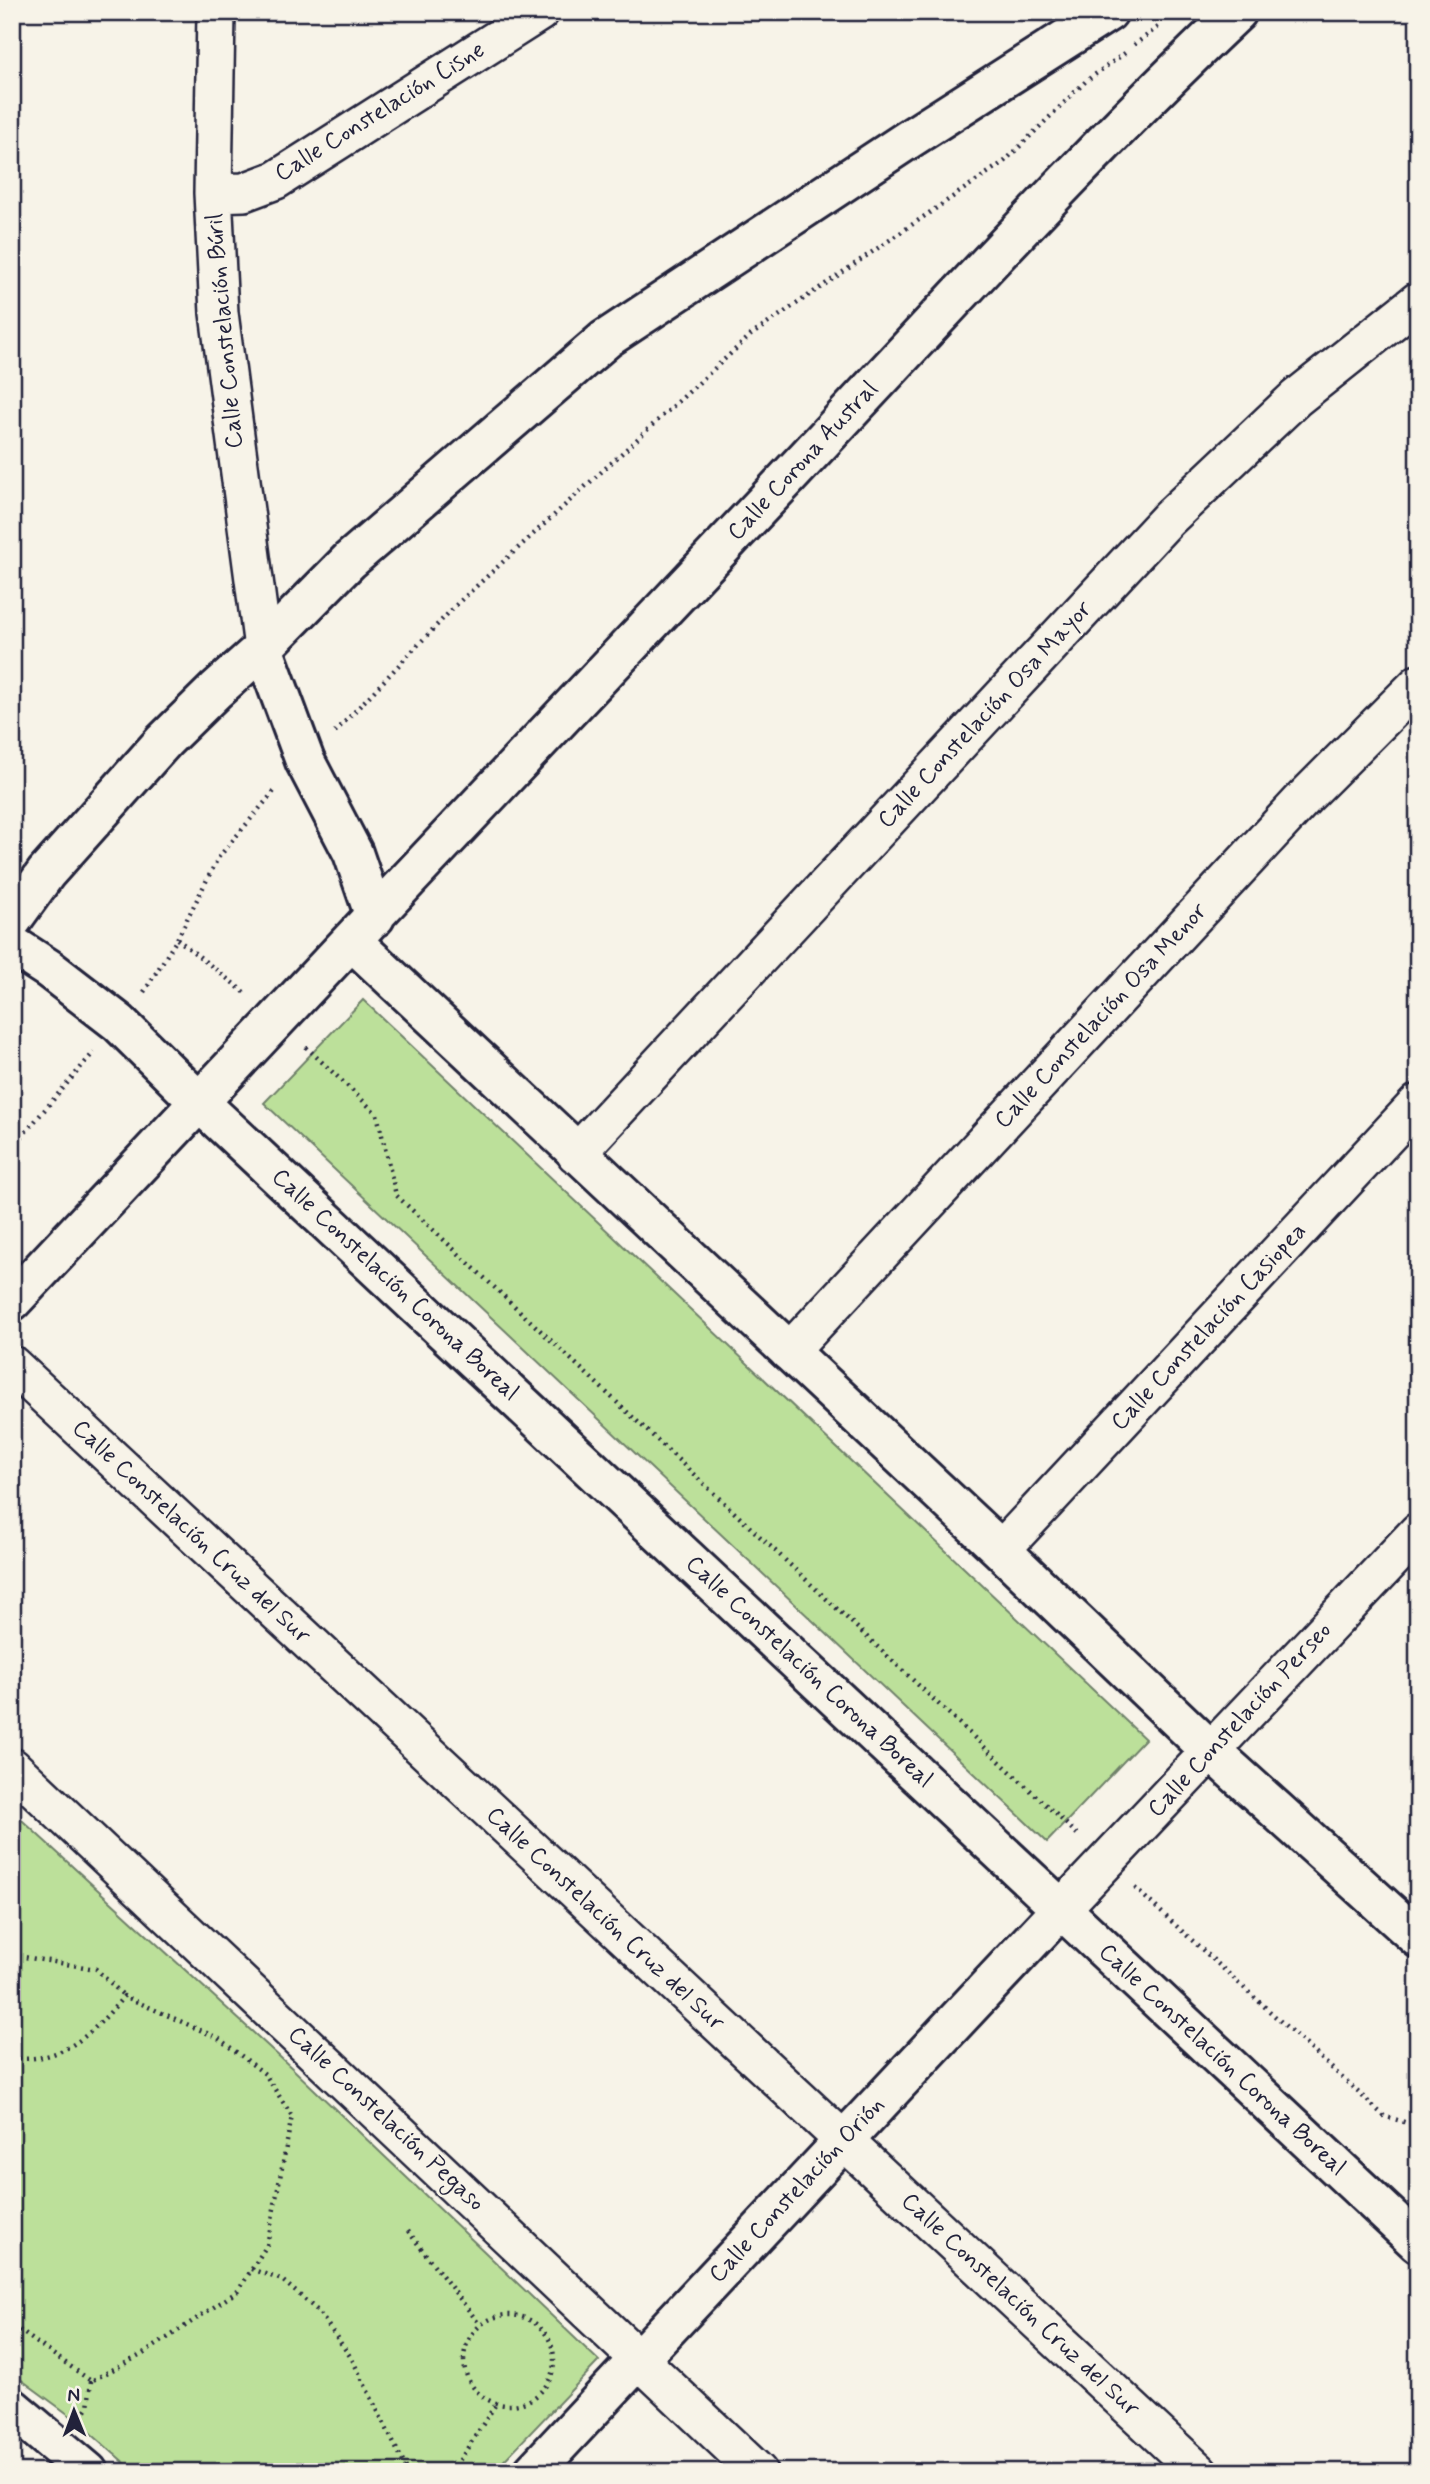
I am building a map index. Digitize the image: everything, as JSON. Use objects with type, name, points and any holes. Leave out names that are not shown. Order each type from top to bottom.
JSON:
[{"type":"street","name":"Calle Constelación Búril","points":[[216,12],[214,193],[219,313],[263,649]]},
{"type":"street","name":"Calle Constelación Cisne","points":[[214,193],[244,192],[276,180],[540,12]]},
{"type":"street","points":[[12,920],[46,873],[164,741],[216,690],[263,649],[350,560],[606,339],[909,139],[1108,12]]},
{"type":"street","name":"Calle Corona Austral","points":[[12,1301],[1020,231],[1168,77],[1237,12]]},
{"type":"street","name":"Calle Constelación Osa Mayor","points":[[576,1154],[1168,519],[1296,398],[1418,301]]},
{"type":"street","points":[[263,649],[304,761],[354,853],[363,929],[576,1154],[1001,1550],[1211,1751],[1418,1938]]},
{"type":"street","name":"Calle Constelación Osa Menor","points":[[789,1352],[1305,797],[1418,684]]},
{"type":"street","name":"Calle Constelación Corona Boreal","points":[[12,945],[49,969],[119,1023],[199,1102],[1418,2243]]},
{"type":"street","name":"Calle Constelación Casiopea","points":[[1001,1550],[1418,1103]]},
{"type":"street","name":"Calle Constelación Cruz del Sur","points":[[12,1365],[1199,2472]]},
{"type":"street","name":"Calle Constelación Perseo","points":[[1061,1909],[1418,1532]]},
{"type":"street","name":"Calle Constelación Pegaso","points":[[12,1767],[758,2472]]},
{"type":"street","name":"Calle Constelación Orión","points":[[533,2472],[1061,1909]]},
{"type":"street","points":[[12,2408],[88,2472]]},
{"type":"path","points":[[331,736],[458,603],[751,335],[1005,161],[1086,81],[1168,20]]},
{"type":"path","points":[[138,1002],[177,939],[218,858],[283,782]]},
{"type":"path","points":[[177,939],[258,1003]]},
{"type":"path","points":[[299,1040],[377,1114],[396,1195],[1078,1835]]},
{"type":"path","points":[[12,1148],[102,1043]]},
{"type":"path","points":[[1131,1885],[1384,2116],[1418,2126]]},
{"type":"path","points":[[12,1955],[96,1969],[124,1996],[218,2038],[265,2074],[292,2116],[267,2245],[238,2291],[143,2354],[91,2381],[12,2325]]},
{"type":"path","points":[[12,2058],[27,2060],[60,2052],[97,2029],[124,1996]]},
{"type":"path","points":[[408,2231],[480,2325]]},
{"type":"path","points":[[251,2269],[282,2280],[318,2311],[352,2359],[408,2472]]},
{"type":"path","points":[[512,2315],[527,2319],[544,2330],[554,2348],[554,2372],[543,2392],[524,2404],[496,2404],[477,2393],[465,2373],[466,2346],[480,2325],[494,2317],[512,2315]]},
{"type":"path","points":[[452,2472],[496,2404]]},
{"type":"green space","points":[[363,1000],[1145,1739],[1047,1842],[264,1103]]},
{"type":"green space","points":[[12,1811],[294,2070],[599,2361],[493,2472],[135,2472],[72,2417],[12,2373]]}]
